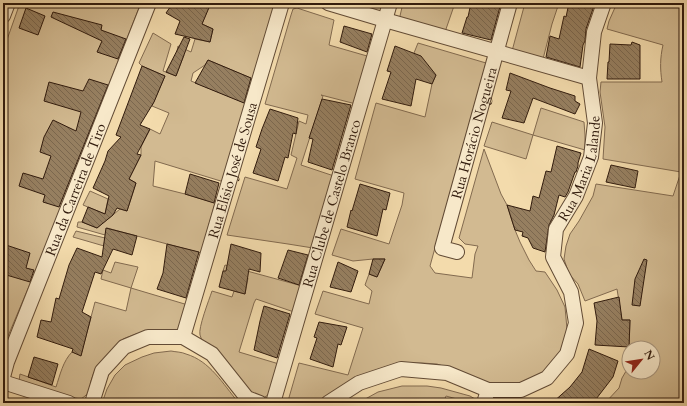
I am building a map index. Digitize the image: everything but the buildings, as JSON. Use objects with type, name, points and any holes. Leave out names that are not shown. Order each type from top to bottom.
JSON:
[{"type":"street","points":[[3,16],[8,3]]},
{"type":"street","name":"Rua da Carreira de Tiro","points":[[3,376],[5,362],[149,3]]},
{"type":"street","name":"Rua Elísio José de Sousa","points":[[183,337],[282,3]]},
{"type":"street","points":[[328,3],[589,78]]},
{"type":"street","name":"Rua Clube de Castelo Branco","points":[[273,403],[390,3]]},
{"type":"street","name":"Rua Horácio Nogueira","points":[[457,252],[442,248],[510,3]]},
{"type":"street","name":"Rua Maria Lalande","points":[[486,396],[521,390],[547,378],[567,354],[576,323],[571,292],[554,257],[556,229],[576,196],[591,157],[595,123],[589,78],[594,32],[604,3]]},
{"type":"street","points":[[92,403],[102,371],[124,347],[148,337],[183,337],[212,354],[247,398],[260,403]]},
{"type":"street","points":[[328,403],[359,383],[401,369],[447,373],[486,396]]},
{"type":"street","points":[[3,382],[69,403]]},
{"type":"shaded area","points":[[20,3],[141,3],[76,168],[62,208],[3,348],[3,51]]},
{"type":"shaded area","points":[[210,3],[275,3],[253,79],[208,60],[205,65],[193,73],[191,81],[245,103],[224,182],[155,161],[153,186],[215,203],[201,253],[107,228],[105,235],[77,227],[78,222],[82,222],[97,228],[120,209],[127,211],[136,183],[129,179],[141,155],[141,147],[150,129],[160,134],[169,113],[152,106],[165,76],[142,66],[139,63],[153,33],[171,44],[163,71],[176,76],[184,55],[177,51],[178,46],[191,52],[195,39],[210,42],[213,29],[202,24]]},
{"type":"shaded area","points":[[348,3],[383,3],[381,10],[378,12]]},
{"type":"shaded area","points":[[403,3],[455,3],[445,32],[402,19],[400,16]]},
{"type":"shaded area","points":[[525,3],[559,3],[543,59],[512,51]]},
{"type":"shaded area","points":[[617,3],[684,3],[684,403],[605,403],[619,388],[621,380],[661,380],[661,340],[629,340],[630,320],[622,320],[617,289],[585,301],[578,284],[569,274],[564,259],[570,234],[593,196],[596,184],[673,196],[681,172],[603,159],[605,127],[600,92],[601,82],[662,82],[661,54],[663,45],[607,29]]},
{"type":"shaded area","points":[[297,8],[334,20],[329,45],[367,56],[356,104],[321,95],[323,96],[301,165],[334,176],[313,248],[227,235],[245,177],[287,189],[297,158],[291,155],[299,121],[306,124],[308,115],[265,104],[293,9]]},
{"type":"shaded area","points":[[418,43],[486,63],[430,266],[435,273],[472,278],[475,254],[478,246],[465,244],[459,238],[484,149],[501,194],[507,205],[515,230],[529,260],[536,271],[545,272],[557,290],[565,307],[567,329],[562,353],[542,374],[522,385],[487,383],[437,364],[404,363],[314,403],[290,403],[288,401],[299,363],[348,375],[363,328],[315,314],[323,291],[369,304],[372,291],[365,285],[369,274],[377,277],[385,259],[353,261],[332,255],[341,229],[389,244],[402,205],[404,193],[355,179],[376,103],[425,117],[432,84],[436,75],[414,53]]},
{"type":"shaded area","points":[[541,108],[584,122],[585,150],[533,135]]},
{"type":"shaded area","points":[[492,122],[533,135],[526,159],[484,146]]},
{"type":"shaded area","points":[[90,191],[108,199],[105,214],[83,205]]},
{"type":"shaded area","points":[[76,231],[105,238],[104,246],[73,237]]},
{"type":"shaded area","points":[[115,262],[138,267],[131,288],[101,279],[103,270],[111,273]]},
{"type":"shaded area","points":[[225,265],[302,286],[294,312],[256,299],[254,303],[239,352],[279,364],[268,395],[260,400],[237,377],[228,363],[205,344],[200,335],[202,320],[212,291],[232,297],[234,291],[245,294],[248,278],[223,271]]},
{"type":"shaded area","points":[[131,288],[188,305],[179,331],[152,331],[136,334],[123,339],[94,372],[90,391],[81,399],[19,381],[20,374],[56,387],[62,368],[72,352],[81,355],[95,302],[126,311]]},
{"type":"shaded area","points":[[171,351],[184,353],[195,357],[202,362],[215,374],[238,402],[102,403],[107,389],[115,375],[125,365],[154,353]]},
{"type":"shaded area","points":[[402,386],[427,386],[441,388],[470,396],[480,402],[471,403],[446,396],[443,403],[358,403],[378,392]]}]
